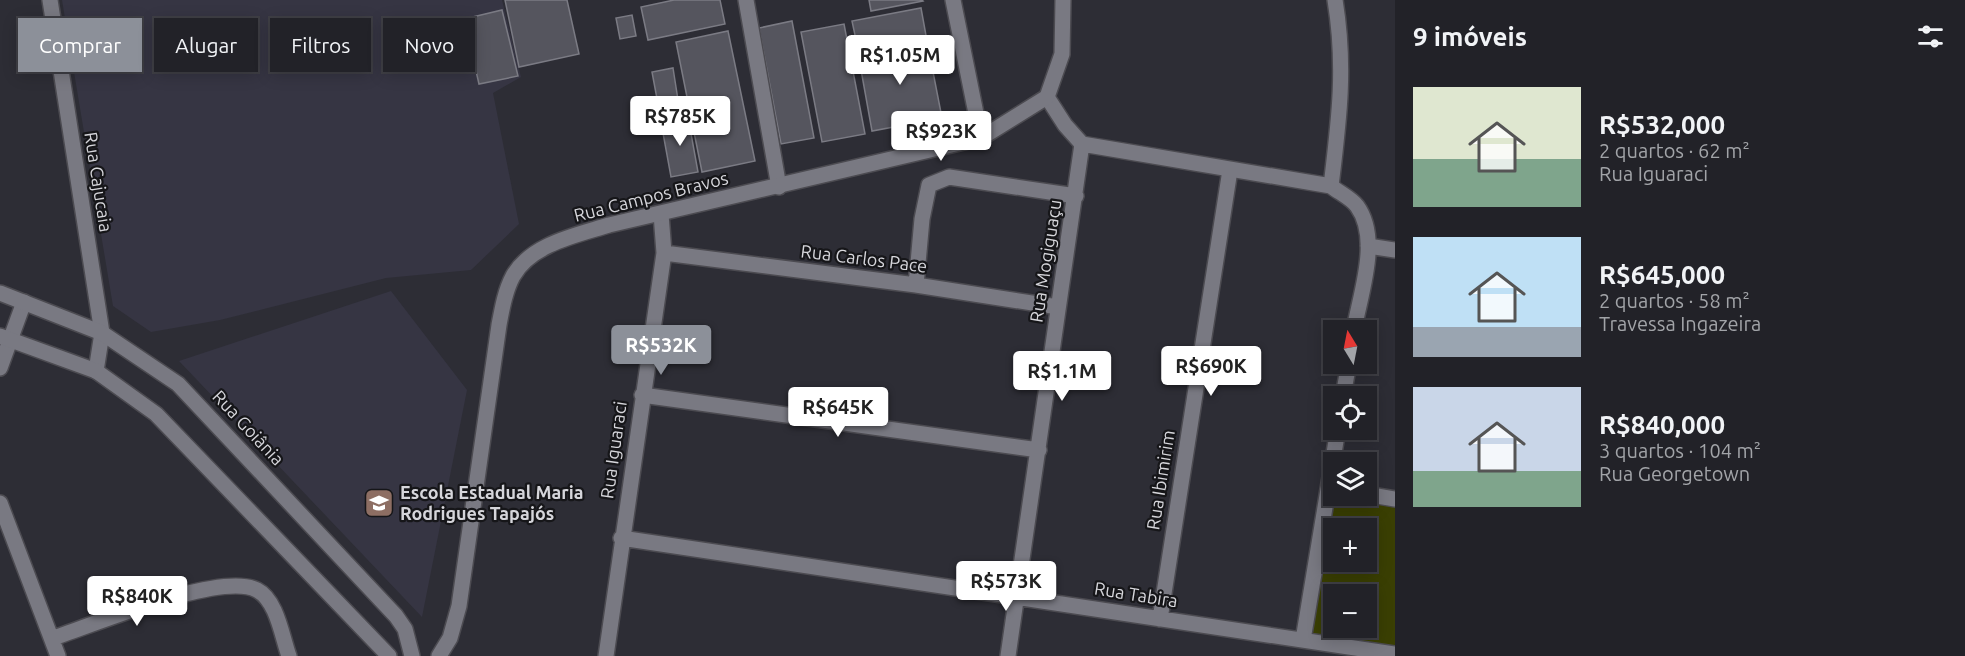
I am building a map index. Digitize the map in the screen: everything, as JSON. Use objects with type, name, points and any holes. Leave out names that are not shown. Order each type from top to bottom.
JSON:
[{"type":"street","name":"Rua Cajucaia","points":[[50,0],[102,333],[96,370]]},
{"type":"street","points":[[746,0],[779,187]]},
{"type":"street","points":[[953,0],[981,138]]},
{"type":"street","points":[[1063,0],[1062,54],[1047,97],[1065,125],[1082,144],[1331,186],[1357,206],[1366,228],[1368,246],[1356,320]]},
{"type":"street","points":[[1331,186],[1342,90],[1342,42],[1335,0]]},
{"type":"street","name":"Rua Campos Bravos","points":[[439,656],[450,638],[459,606],[499,325],[513,276],[523,262],[539,250],[564,239],[609,225],[981,138],[1047,97]]},
{"type":"street","name":"Rua Mogiguaçu","points":[[1008,656],[1040,450],[1082,144]]},
{"type":"street","name":"Rua Ibimirim","points":[[1160,619],[1230,170]]},
{"type":"street","points":[[916,285],[922,219],[929,185],[949,177],[1076,196]]},
{"type":"street","name":"Rua Iguaraci","points":[[606,656],[621,538],[664,253],[661,214]]},
{"type":"street","points":[[1368,246],[1395,250]]},
{"type":"street","name":"Rua Carlos Pace","points":[[664,253],[916,285],[1059,307]]},
{"type":"street","name":"Rua Goiânia","points":[[0,293],[102,333],[155,366],[201,405],[396,616],[405,629],[412,656]]},
{"type":"street","points":[[0,368],[5,338],[24,302]]},
{"type":"street","points":[[5,338],[96,370],[156,414],[389,656]]},
{"type":"street","points":[[642,394],[1040,450]]},
{"type":"street","points":[[1377,496],[1395,499]]},
{"type":"street","points":[[0,503],[58,656]]},
{"type":"street","points":[[1303,640],[1328,506]]},
{"type":"street","name":"Rua Tabira","points":[[621,538],[1303,640],[1367,653],[1395,654]]},
{"type":"street","points":[[53,638],[212,587],[247,588],[258,590],[267,599],[289,656]]},
{"type":"shaded area","points":[[62,0],[502,0],[521,77],[493,93],[519,224],[471,270],[386,278],[220,320],[151,332],[113,306],[74,72],[142,72],[142,18],[65,18]]},
{"type":"shaded area","name":"Escola Estadual Maria Rodrigues Tapajós","points":[[391,291],[467,390],[422,617],[179,361]]},
{"type":"green space","points":[[1377,498],[1395,499],[1395,654],[1303,640],[1323,546],[1323,572],[1377,572],[1377,518],[1329,518],[1332,506],[1377,506]]},
{"type":"building","points":[[505,0],[567,0],[579,54],[519,67]]},
{"type":"building","points":[[674,0],[720,0],[725,24],[648,40],[641,7]]},
{"type":"building","points":[[869,0],[922,0],[923,1],[871,11]]},
{"type":"building","points":[[921,8],[927,41],[859,54],[852,21]]},
{"type":"building","points":[[502,10],[518,76],[479,84],[475,67],[475,18],[468,18]]},
{"type":"building","points":[[632,15],[636,36],[620,39],[616,18]]},
{"type":"building","points":[[792,21],[814,138],[781,144],[759,28]]},
{"type":"building","points":[[844,24],[865,134],[822,142],[801,32]]},
{"type":"building","points":[[728,31],[755,161],[702,172],[676,42]]},
{"type":"building","points":[[927,41],[942,118],[872,131],[858,53]]},
{"type":"building","points":[[673,68],[678,100],[658,104],[652,72]]},
{"type":"building","points":[[688,117],[698,172],[671,177],[661,122]]},
{"type":"place","name":"Escola Estadual Maria Rodrigues Tapajós","points":[[379,503]]}]
